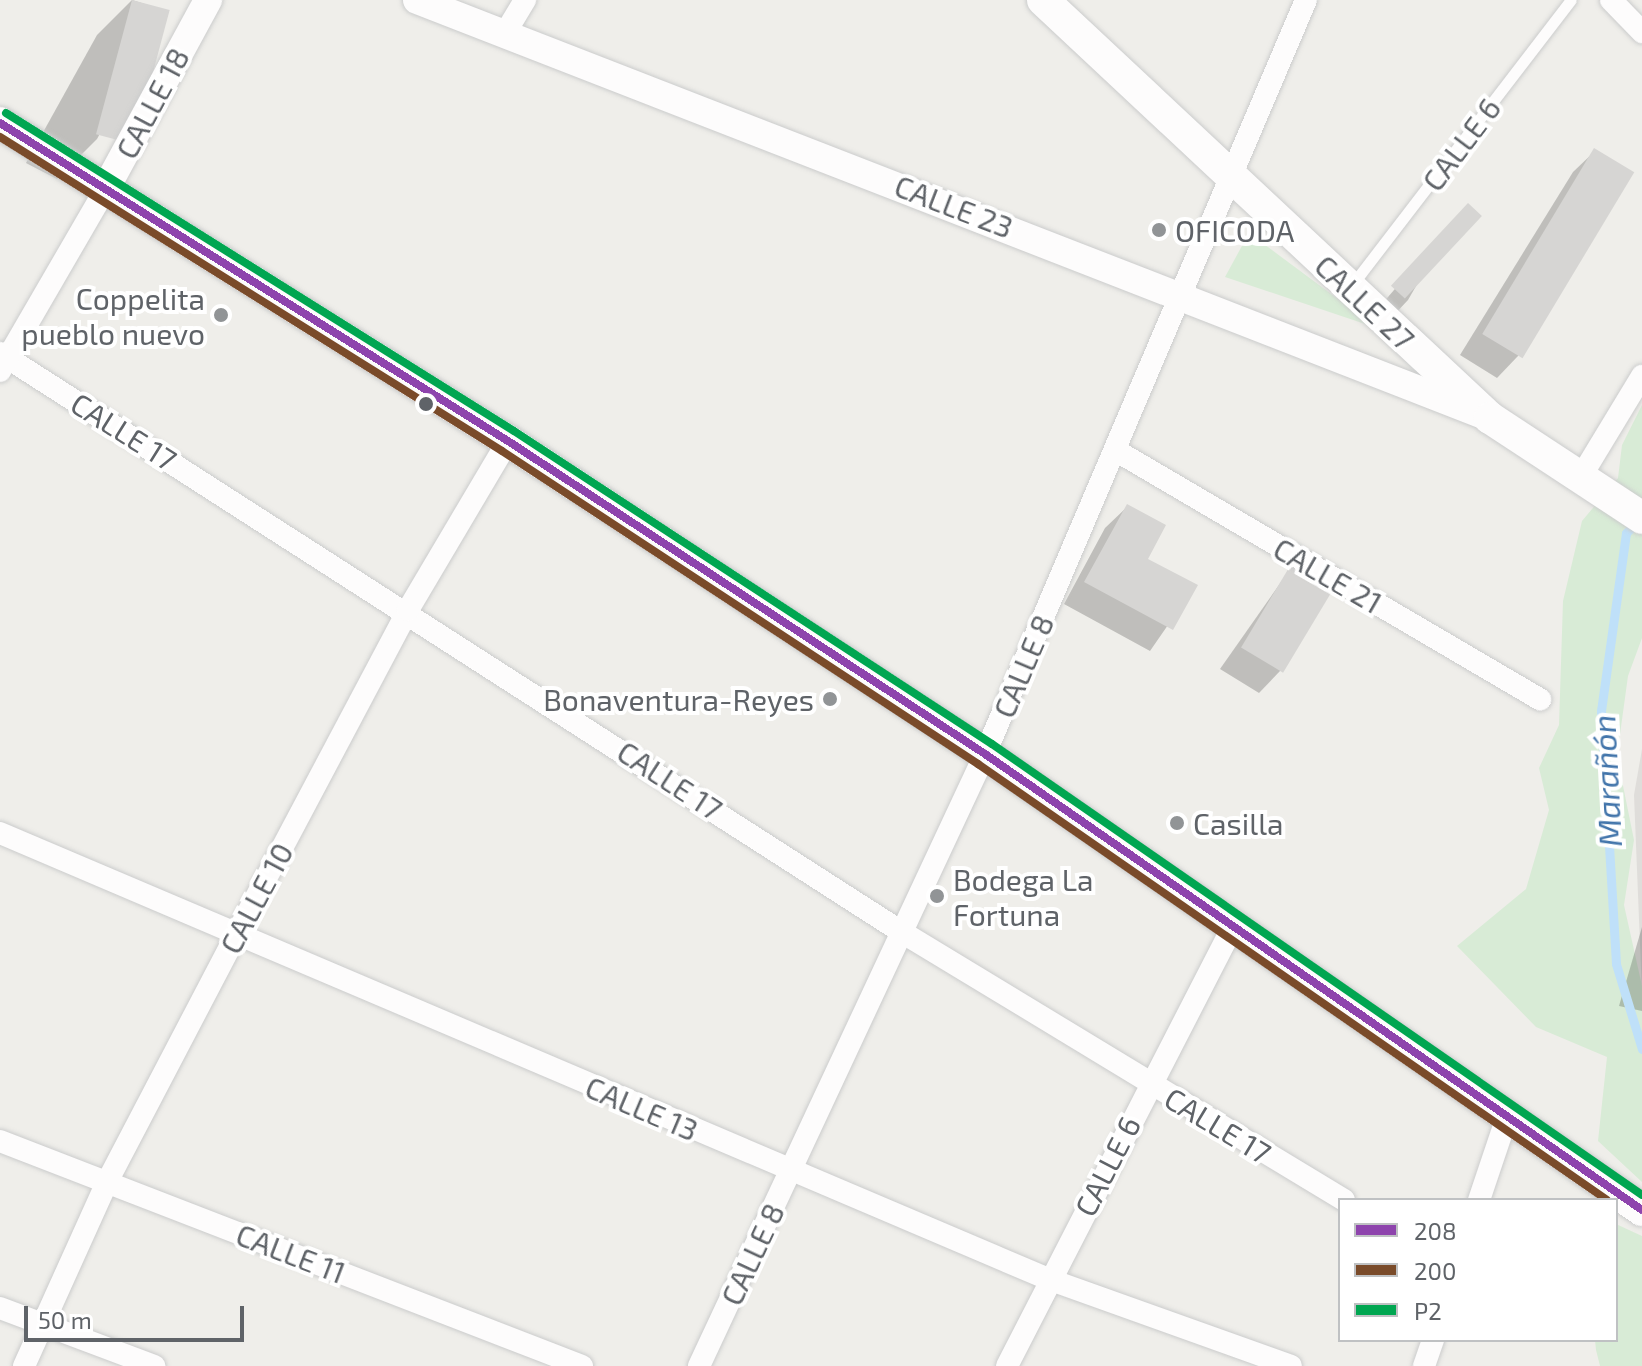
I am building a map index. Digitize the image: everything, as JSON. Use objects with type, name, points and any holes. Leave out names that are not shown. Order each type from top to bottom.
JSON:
[{"type":"main road","name":"CALLE 27","points":[[1043,0],[1228,179],[1350,287],[1490,418],[1591,480],[1642,518]]},
{"type":"main road","points":[[0,123],[508,441],[985,754],[1234,925],[1506,1120],[1633,1204]]},
{"type":"street","name":"CALLE 18","points":[[3,361],[106,188],[208,0]]},
{"type":"street","name":"CALLE 23","points":[[417,0],[1183,294],[1490,418]]},
{"type":"street","points":[[504,35],[525,0]]},
{"type":"street","name":"CALLE 8","points":[[699,1366],[985,754],[1306,0]]},
{"type":"street","points":[[1611,0],[1642,32]]},
{"type":"street","name":"CALLE 17","points":[[3,361],[408,610],[900,931],[1341,1198]]},
{"type":"street","points":[[1591,480],[1642,376]]},
{"type":"street","name":"CALLE 10","points":[[24,1366],[107,1182],[235,937],[408,610],[508,441]]},
{"type":"street","name":"CALLE 21","points":[[1115,450],[1540,699]]},
{"type":"street","name":"CALLE 13","points":[[0,833],[235,937],[1048,1279],[1291,1366]]},
{"type":"street","name":"CALLE 6","points":[[1007,1366],[1048,1279],[1234,925]]},
{"type":"street","points":[[1480,1198],[1506,1120]]},
{"type":"street","name":"CALLE 11","points":[[0,1141],[582,1366]]},
{"type":"street","points":[[0,1308],[154,1366]]},
{"type":"street","points":[[1424,1366],[1432,1342]]},
{"type":"lane","name":"CALLE 6","points":[[1350,287],[1571,0]]},
{"type":"shaded area","points":[[1642,749],[1642,994],[1634,795]]},
{"type":"green space","points":[[1249,233],[1377,328],[1225,277]]},
{"type":"green space","points":[[1642,405],[1642,638],[1628,676],[1617,756],[1634,840],[1624,905],[1642,986],[1642,1182],[1598,1141],[1607,1057],[1536,1027],[1457,946],[1526,889],[1549,810],[1539,768],[1559,725],[1563,601],[1582,521],[1618,478],[1622,445]]},
{"type":"green space","points":[[1618,1225],[1642,1236],[1642,1366],[1600,1366],[1595,1342],[1618,1342]]},
{"type":"building","points":[[132,0],[170,10],[134,144],[96,134]]},
{"type":"building","points":[[1594,148],[1634,172],[1523,358],[1482,334]]},
{"type":"building","points":[[1468,203],[1482,216],[1405,299],[1391,286]]},
{"type":"building","points":[[1127,504],[1166,525],[1148,559],[1198,585],[1173,630],[1084,582]]},
{"type":"building","points":[[1290,566],[1332,591],[1283,673],[1241,647]]},
{"type":"waterway","name":"Marañón","points":[[1636,523],[1626,533],[1601,711],[1616,964],[1642,1049]]},
{"type":"transit line","name":"P2","points":[[6,113],[514,431],[992,744],[1642,1195]]},
{"type":"transit line","name":"208","points":[[0,123],[508,441],[985,754],[1642,1210]]},
{"type":"transit line","name":"200","points":[[0,137],[502,451],[978,764],[1604,1198]]},
{"type":"place","name":"OFICODA","points":[[1159,230]]},
{"type":"place","name":"Coppelita pueblo nuevo","points":[[221,315]]},
{"type":"place","name":"Bonaventura-Reyes","points":[[830,699]]},
{"type":"place","name":"Casilla","points":[[1177,823]]},
{"type":"place","name":"Bodega La Fortuna","points":[[937,896]]}]
